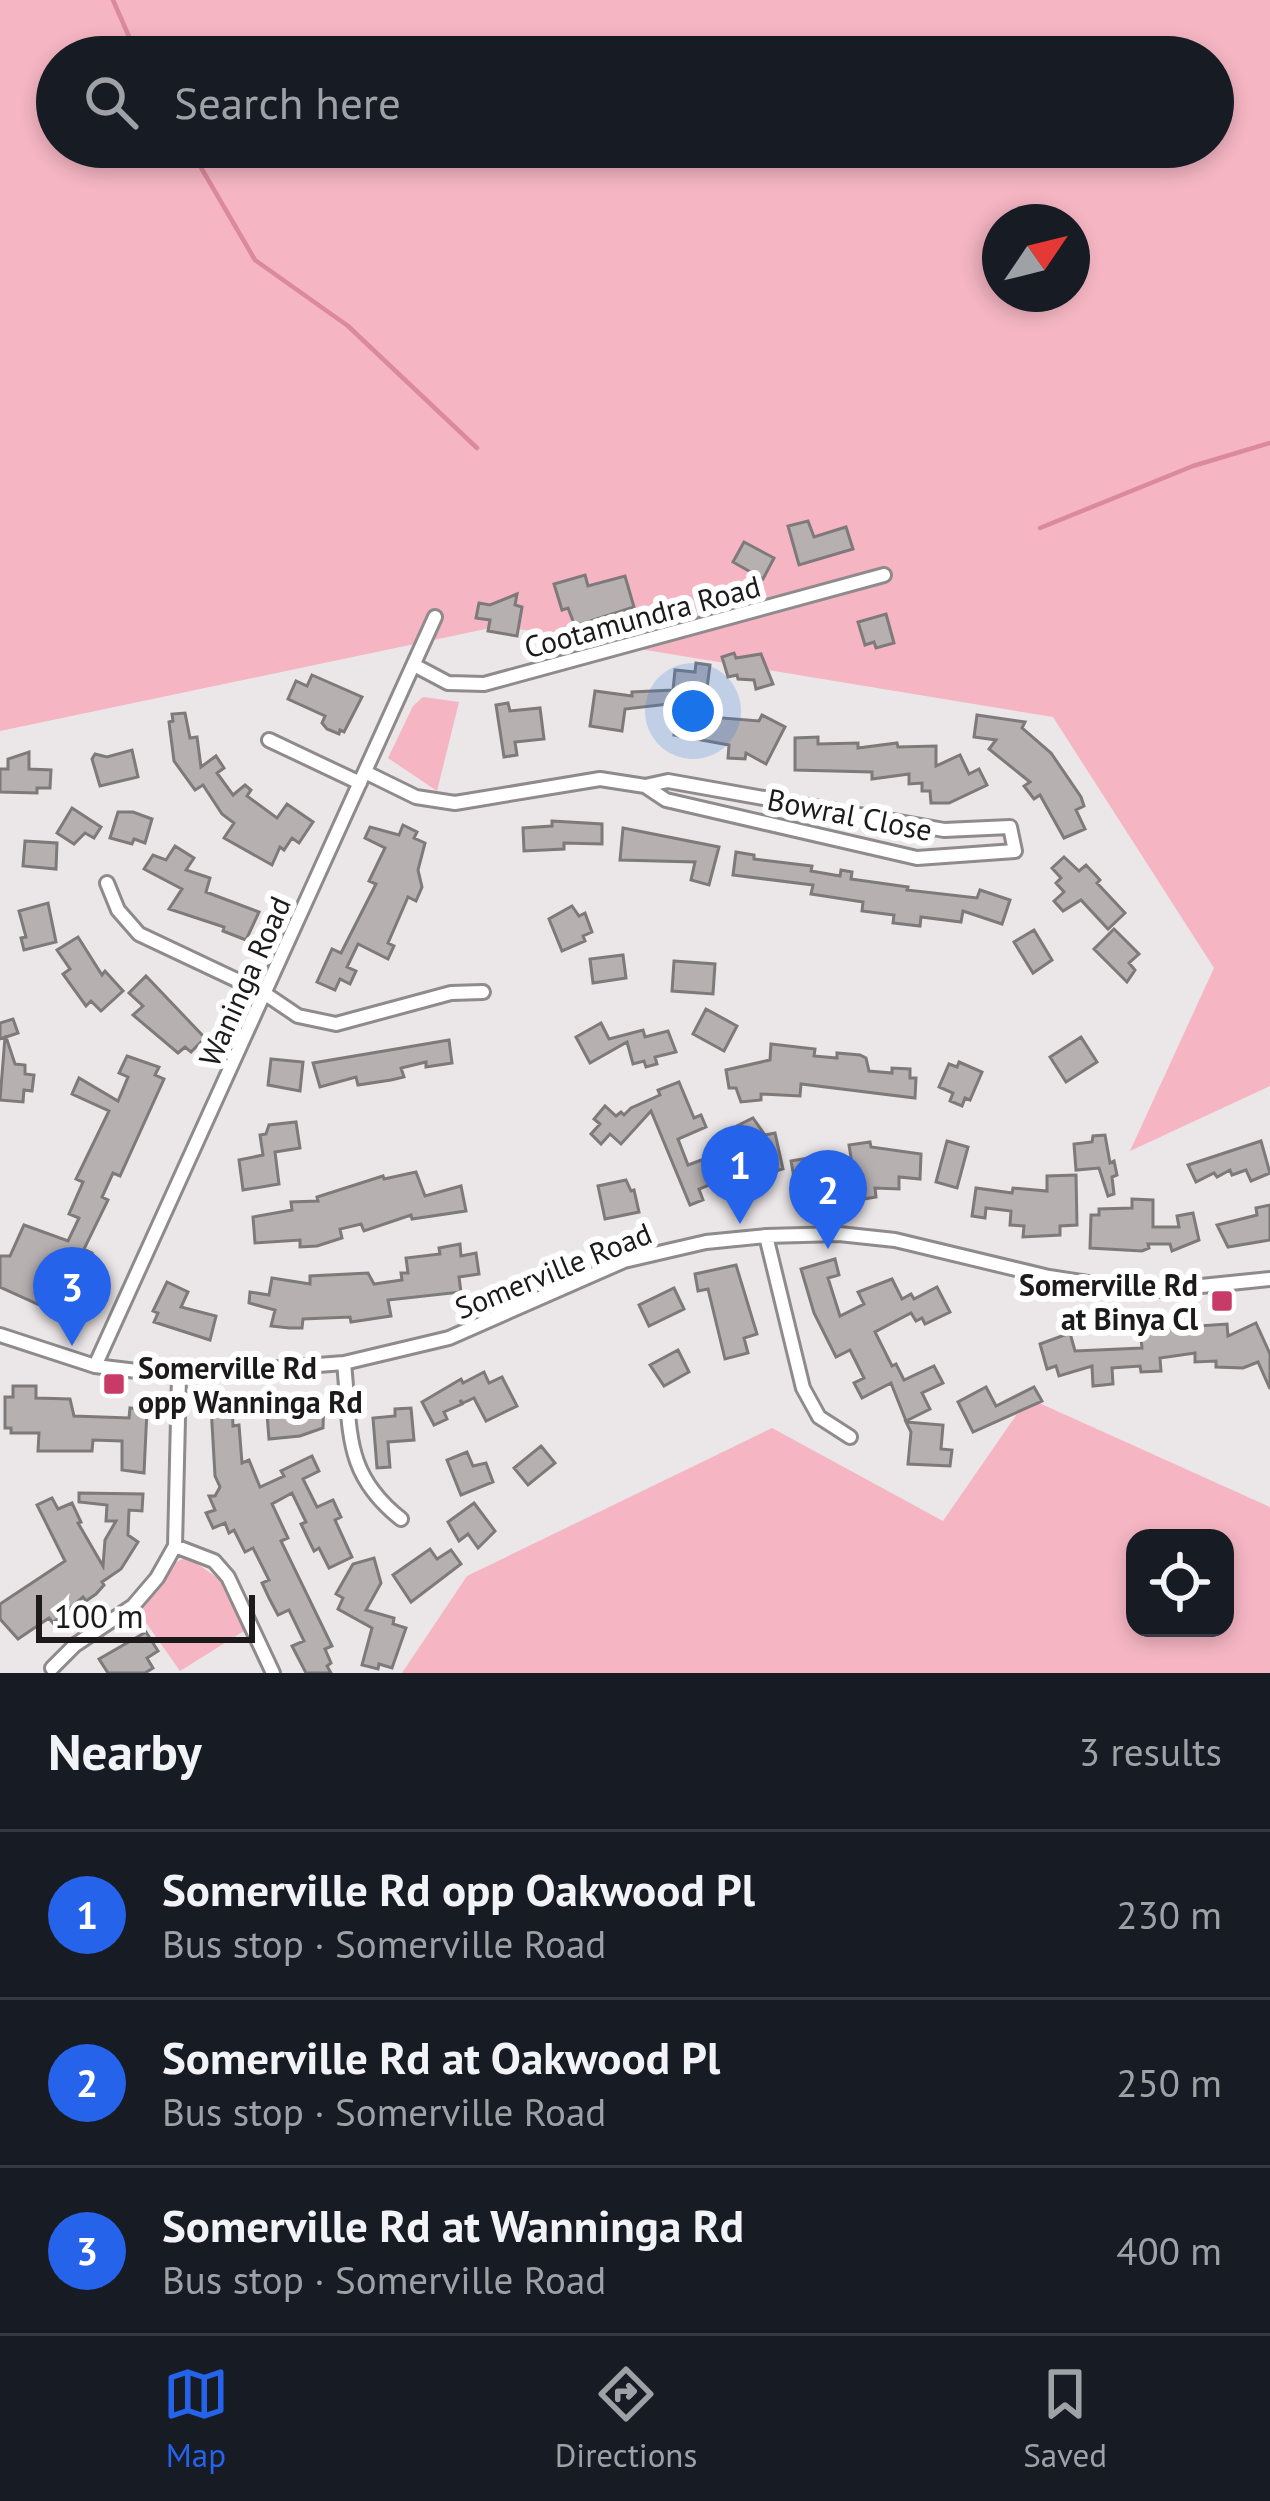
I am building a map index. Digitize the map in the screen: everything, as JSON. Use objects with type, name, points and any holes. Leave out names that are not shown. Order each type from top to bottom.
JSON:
[{"type":"street","name":"Cootamundra Road","points":[[414,665],[448,682],[484,684],[884,575]]},
{"type":"street","name":"Waninga Road","points":[[95,1366],[435,616]]},
{"type":"street","name":"Bowral Close","points":[[269,740],[416,797],[455,803],[600,779],[645,786],[668,781],[944,830],[1010,827],[1016,851],[917,859],[666,800],[645,786]]},
{"type":"street","points":[[106,883],[118,910],[139,934],[264,993],[298,1016],[336,1024],[451,993],[483,992]]},
{"type":"street","name":"Somerville Road","points":[[0,1335],[95,1366],[179,1376],[344,1364],[448,1338],[624,1261],[706,1242],[766,1236],[839,1234],[896,1240],[1048,1277],[1121,1288],[1162,1290],[1270,1279]]},
{"type":"street","points":[[766,1236],[803,1388],[819,1417],[850,1437]]},
{"type":"street","points":[[344,1364],[354,1460],[362,1481],[400,1519]]},
{"type":"street","points":[[52,1668],[133,1606],[157,1578],[175,1546],[179,1376]]},
{"type":"street","points":[[175,1546],[214,1561],[228,1577],[273,1673]]},
{"type":"shaded area","points":[[0,0],[1270,0],[1270,1086],[1130,1151],[1214,968],[1053,717],[500,626],[0,731]]},
{"type":"shaded area","points":[[423,697],[459,702],[437,791],[388,758],[413,706]]},
{"type":"shaded area","points":[[1028,1398],[1270,1507],[1270,1673],[402,1673],[467,1576],[772,1428],[943,1521]]},
{"type":"shaded area","points":[[189,1558],[219,1579],[244,1631],[180,1671],[137,1610],[166,1570]]},
{"type":"building","points":[[808,521],[814,537],[846,527],[853,549],[799,565],[788,526]]},
{"type":"building","points":[[744,542],[774,558],[763,579],[733,562]]},
{"type":"building","points":[[585,575],[588,586],[625,576],[634,607],[575,626],[568,608],[562,610],[554,584]]},
{"type":"building","points":[[517,594],[515,605],[522,607],[517,636],[488,631],[490,620],[476,618],[479,603],[490,605]]},
{"type":"building","points":[[886,614],[894,643],[876,648],[874,642],[865,645],[858,622]]},
{"type":"building","points":[[734,653],[736,658],[761,654],[773,684],[756,689],[754,680],[728,677],[722,657]]},
{"type":"building","points":[[696,663],[710,665],[704,711],[710,711],[709,717],[759,721],[762,715],[785,727],[766,764],[746,753],[745,759],[728,758],[729,745],[674,735],[677,703],[625,709],[622,731],[590,726],[595,691],[632,696],[632,692],[673,690],[675,670],[695,672]]},
{"type":"building","points":[[312,675],[362,697],[344,732],[327,729],[322,723],[325,716],[288,699],[296,681],[307,686]]},
{"type":"building","points":[[508,703],[510,711],[540,708],[544,739],[515,742],[517,755],[504,757],[496,705]]},
{"type":"building","points":[[185,713],[190,738],[197,737],[201,767],[216,756],[224,768],[217,773],[233,795],[245,785],[251,790],[247,796],[277,818],[287,804],[313,822],[299,843],[292,838],[284,850],[280,847],[272,865],[224,838],[234,823],[222,814],[203,785],[195,790],[174,761],[169,722],[172,714]]},
{"type":"building","points":[[977,715],[1025,722],[1022,728],[1051,753],[1081,797],[1084,806],[1076,810],[1085,829],[1064,838],[1040,795],[1034,799],[1024,786],[1030,782],[989,749],[996,740],[974,737]]},
{"type":"building","points":[[818,737],[818,744],[858,743],[858,748],[897,743],[898,747],[936,746],[936,766],[960,755],[969,774],[979,769],[987,785],[949,803],[931,803],[930,791],[922,791],[922,783],[909,784],[909,774],[872,779],[872,772],[795,770],[795,738]]},
{"type":"building","points":[[132,750],[138,777],[100,786],[92,759],[95,754],[107,757]]},
{"type":"building","points":[[29,752],[29,769],[51,770],[50,788],[37,788],[37,793],[0,792],[0,769],[8,769],[8,759]]},
{"type":"building","points":[[72,808],[101,827],[94,838],[85,833],[74,844],[57,833]]},
{"type":"building","points":[[118,812],[152,819],[145,843],[110,838]]},
{"type":"building","points":[[552,821],[602,824],[602,844],[564,843],[564,849],[524,851],[523,828],[552,826]]},
{"type":"building","points":[[403,825],[425,843],[418,870],[422,887],[416,901],[408,897],[388,943],[394,946],[388,959],[358,944],[347,967],[356,971],[350,984],[340,979],[335,990],[317,982],[332,949],[341,953],[376,884],[369,881],[385,848],[365,838],[370,827],[399,835]]},
{"type":"building","points":[[623,828],[719,847],[709,885],[691,880],[695,862],[620,860]]},
{"type":"building","points":[[25,841],[57,843],[56,869],[23,866]]},
{"type":"building","points":[[175,846],[194,858],[186,870],[210,878],[206,892],[259,912],[246,940],[223,931],[224,927],[169,909],[182,889],[144,869],[153,855],[166,860]]},
{"type":"building","points":[[736,852],[840,876],[841,870],[852,872],[851,879],[907,890],[977,898],[980,890],[1010,900],[1002,924],[963,911],[961,922],[921,917],[920,926],[893,923],[894,915],[862,911],[863,902],[811,894],[813,885],[733,875]]},
{"type":"building","points":[[1064,857],[1079,871],[1086,865],[1125,913],[1108,929],[1081,900],[1063,911],[1054,901],[1064,892],[1052,868]]},
{"type":"building","points":[[48,903],[56,942],[24,950],[21,938],[26,937],[19,911]]},
{"type":"building","points":[[572,906],[579,916],[585,913],[592,932],[583,936],[585,941],[562,951],[549,919]]},
{"type":"building","points":[[1114,929],[1139,954],[1129,963],[1135,970],[1127,982],[1094,949]]},
{"type":"building","points":[[1034,930],[1052,960],[1033,973],[1014,942]]},
{"type":"building","points":[[78,937],[102,975],[105,971],[123,991],[101,1011],[91,1001],[86,1006],[63,974],[70,969],[57,950]]},
{"type":"building","points":[[623,955],[626,978],[593,983],[590,959]]},
{"type":"building","points":[[674,961],[715,964],[713,994],[672,991]]},
{"type":"building","points":[[146,976],[205,1038],[191,1052],[185,1047],[178,1053],[133,1015],[143,1006],[129,993]]},
{"type":"building","points":[[706,1009],[737,1026],[724,1051],[693,1034]]},
{"type":"building","points":[[13,1019],[18,1033],[6,1037],[15,1064],[25,1065],[25,1074],[34,1075],[32,1091],[24,1090],[23,1102],[0,1100],[5,1037],[0,1039],[0,1023]]},
{"type":"building","points":[[601,1023],[609,1039],[643,1030],[645,1037],[668,1031],[676,1052],[655,1057],[657,1064],[646,1067],[644,1061],[633,1064],[627,1042],[590,1063],[576,1037]]},
{"type":"building","points":[[1081,1037],[1097,1062],[1066,1082],[1050,1057]]},
{"type":"building","points":[[449,1040],[452,1063],[401,1068],[404,1077],[391,1080],[358,1085],[356,1077],[320,1087],[313,1063]]},
{"type":"building","points":[[771,1044],[815,1049],[814,1056],[860,1055],[866,1058],[869,1071],[910,1069],[910,1078],[916,1078],[915,1098],[801,1084],[800,1096],[761,1094],[761,1100],[741,1102],[736,1088],[729,1088],[726,1070],[770,1060]]},
{"type":"building","points":[[127,1056],[159,1067],[155,1075],[164,1079],[120,1176],[113,1173],[102,1197],[108,1200],[84,1249],[92,1253],[81,1277],[71,1272],[61,1293],[74,1298],[66,1317],[0,1287],[0,1256],[10,1256],[24,1225],[68,1241],[79,1218],[69,1214],[83,1182],[76,1179],[109,1111],[72,1094],[79,1078],[118,1101],[128,1077],[119,1073]]},
{"type":"building","points":[[271,1059],[303,1062],[300,1091],[268,1085]]},
{"type":"building","points":[[959,1062],[982,1072],[970,1100],[965,1098],[962,1106],[950,1101],[953,1093],[939,1087],[949,1064],[957,1067]]},
{"type":"building","points":[[679,1082],[694,1118],[701,1115],[706,1127],[678,1139],[688,1165],[707,1158],[717,1182],[699,1189],[703,1200],[690,1205],[651,1111],[621,1144],[610,1134],[601,1144],[591,1134],[600,1124],[594,1119],[605,1106],[616,1116],[624,1115],[660,1095],[658,1090]]},
{"type":"building","points":[[753,1118],[765,1135],[775,1133],[783,1169],[765,1174],[764,1170],[755,1172],[750,1162],[741,1166],[725,1132]]},
{"type":"building","points":[[296,1122],[300,1148],[275,1152],[279,1184],[243,1190],[239,1160],[263,1155],[260,1135],[266,1134],[269,1125]]},
{"type":"building","points":[[1105,1135],[1117,1175],[1112,1177],[1114,1194],[1108,1196],[1099,1168],[1076,1170],[1074,1144]]},
{"type":"building","points":[[947,1141],[968,1147],[957,1188],[936,1182]]},
{"type":"building","points":[[1261,1141],[1270,1173],[1251,1181],[1246,1170],[1232,1175],[1230,1170],[1196,1182],[1188,1165]]},
{"type":"building","points":[[870,1142],[871,1147],[921,1154],[920,1179],[899,1177],[899,1189],[875,1188],[876,1197],[858,1200],[856,1186],[814,1192],[796,1188],[791,1161],[820,1156],[822,1168],[852,1164],[849,1145]]},
{"type":"building","points":[[416,1172],[425,1196],[461,1186],[466,1211],[412,1219],[411,1215],[364,1231],[361,1224],[340,1229],[342,1238],[317,1246],[300,1247],[300,1240],[255,1243],[253,1217],[292,1210],[291,1202],[318,1201],[317,1197],[383,1176]]},
{"type":"building","points":[[1076,1175],[1077,1225],[1060,1226],[1060,1235],[1023,1237],[1024,1226],[1010,1225],[1011,1211],[986,1208],[985,1218],[972,1216],[976,1188],[1047,1191],[1047,1176]]},
{"type":"building","points":[[626,1180],[634,1190],[639,1212],[605,1219],[598,1186]]},
{"type":"building","points":[[1132,1199],[1153,1200],[1153,1227],[1179,1227],[1177,1216],[1193,1213],[1199,1240],[1172,1251],[1170,1244],[1148,1244],[1142,1251],[1090,1248],[1091,1215],[1099,1215],[1099,1209],[1132,1208]]},
{"type":"building","points":[[1270,1205],[1270,1240],[1228,1247],[1217,1225],[1257,1215],[1256,1208]]},
{"type":"building","points":[[460,1244],[461,1256],[476,1253],[479,1274],[459,1277],[461,1292],[388,1300],[391,1316],[351,1322],[350,1317],[303,1319],[302,1328],[289,1328],[271,1326],[275,1310],[249,1303],[250,1292],[269,1295],[272,1278],[310,1284],[310,1276],[368,1273],[374,1284],[402,1280],[401,1273],[408,1273],[406,1258],[440,1254],[439,1248]]},
{"type":"building","points":[[835,1259],[839,1275],[828,1278],[840,1316],[864,1304],[858,1292],[892,1279],[902,1299],[911,1294],[914,1299],[937,1287],[950,1312],[925,1324],[911,1313],[875,1332],[904,1380],[934,1366],[943,1383],[922,1393],[930,1409],[906,1421],[891,1383],[862,1398],[854,1383],[864,1378],[850,1350],[836,1357],[814,1313],[801,1269]]},
{"type":"building","points":[[736,1265],[757,1334],[744,1338],[748,1353],[725,1359],[708,1289],[698,1291],[695,1274]]},
{"type":"building","points":[[167,1282],[188,1292],[181,1307],[216,1316],[210,1340],[154,1322],[158,1313],[153,1311]]},
{"type":"building","points":[[674,1288],[684,1309],[649,1326],[639,1305]]},
{"type":"building","points":[[1256,1323],[1270,1354],[1270,1389],[1258,1362],[1243,1368],[1216,1367],[1216,1361],[1195,1362],[1195,1353],[1160,1358],[1161,1371],[1141,1372],[1140,1366],[1112,1368],[1113,1384],[1093,1386],[1092,1366],[1059,1376],[1056,1366],[1047,1369],[1040,1344],[1070,1333],[1075,1351],[1142,1348],[1140,1330],[1227,1324],[1228,1336]]},
{"type":"building","points":[[678,1350],[689,1372],[664,1386],[650,1365]]},
{"type":"building","points":[[484,1372],[489,1383],[502,1377],[517,1406],[486,1421],[474,1398],[460,1400],[462,1404],[444,1412],[447,1419],[434,1425],[422,1402],[461,1379],[463,1383]]},
{"type":"building","points":[[13,1386],[36,1386],[36,1398],[70,1399],[74,1416],[129,1418],[130,1408],[147,1410],[144,1473],[122,1470],[122,1441],[93,1440],[92,1451],[38,1451],[39,1433],[11,1433],[11,1428],[5,1428],[5,1397],[13,1397]]},
{"type":"building","points":[[986,1387],[996,1406],[1034,1387],[1042,1401],[973,1432],[958,1402]]},
{"type":"building","points":[[324,1399],[323,1428],[269,1439],[266,1401]]},
{"type":"building","points":[[232,1404],[242,1463],[249,1460],[260,1487],[312,1456],[319,1471],[303,1479],[317,1507],[333,1500],[341,1517],[335,1520],[352,1557],[329,1568],[319,1548],[314,1551],[292,1493],[272,1504],[288,1538],[281,1541],[332,1646],[325,1649],[331,1673],[306,1673],[292,1646],[304,1641],[289,1610],[278,1615],[262,1583],[269,1580],[253,1548],[245,1552],[234,1530],[229,1533],[225,1523],[213,1528],[206,1513],[215,1510],[209,1496],[215,1496],[220,1487],[215,1476],[211,1406]]},
{"type":"building","points":[[411,1408],[414,1440],[388,1442],[390,1467],[377,1468],[373,1418],[395,1416],[395,1409]]},
{"type":"building","points":[[906,1422],[943,1425],[941,1449],[952,1450],[950,1466],[908,1464],[911,1432]]},
{"type":"building","points":[[541,1446],[555,1463],[528,1485],[514,1468]]},
{"type":"building","points":[[467,1452],[473,1466],[486,1463],[493,1482],[461,1495],[447,1460]]},
{"type":"building","points":[[79,1493],[143,1494],[142,1511],[129,1510],[128,1535],[138,1542],[121,1569],[102,1582],[96,1594],[86,1601],[83,1597],[53,1623],[49,1618],[18,1639],[0,1619],[0,1604],[65,1561],[37,1505],[52,1498],[58,1509],[72,1503],[103,1566],[105,1540],[116,1521],[106,1521],[107,1505],[79,1502]]},
{"type":"building","points":[[474,1503],[495,1531],[478,1548],[468,1534],[459,1541],[448,1522]]},
{"type":"building","points":[[430,1549],[437,1559],[451,1550],[461,1564],[411,1602],[393,1575]]},
{"type":"building","points":[[374,1558],[381,1583],[366,1610],[394,1618],[393,1624],[406,1628],[392,1668],[362,1665],[372,1628],[338,1609],[343,1598],[336,1594],[353,1564]]},
{"type":"building","points":[[146,1632],[158,1651],[147,1658],[153,1668],[145,1673],[108,1673],[99,1659]]},
{"type":"waterway","points":[[113,0],[129,36]]},
{"type":"waterway","points":[[201,168],[255,260],[348,326],[477,448]]},
{"type":"waterway","points":[[1040,528],[1193,466],[1270,443]]},
{"type":"place","name":"Somerville Rd opp Oakwood Pl","points":[[740,1224]]},
{"type":"place","name":"Somerville Rd at Oakwood Pl","points":[[828,1249]]},
{"type":"place","name":"Somerville Rd at Binya Cl","points":[[1222,1301]]},
{"type":"place","name":"Somerville Rd at Wanninga Rd","points":[[72,1346]]},
{"type":"place","name":"Somerville Rd opp Wanninga Rd","points":[[114,1384]]}]
